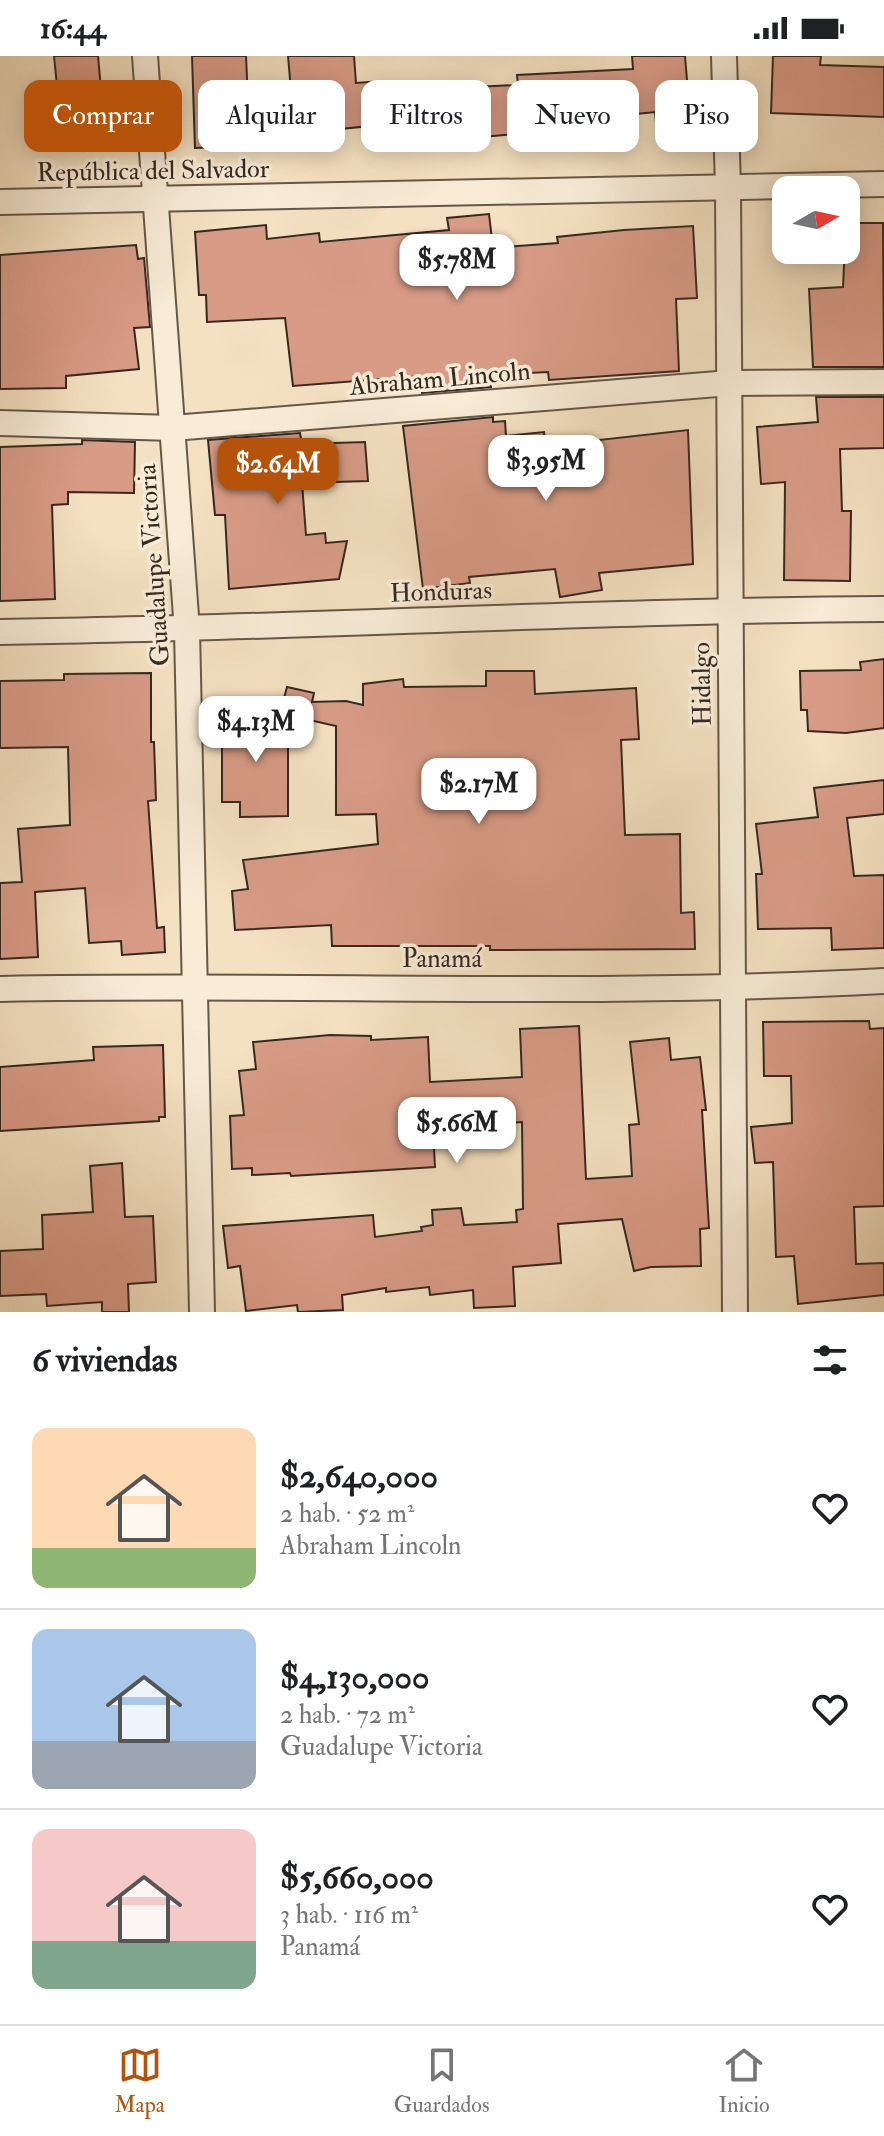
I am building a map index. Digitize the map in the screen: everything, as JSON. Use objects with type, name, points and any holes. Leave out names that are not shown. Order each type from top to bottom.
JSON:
[{"type":"street","name":"Guadalupe Victoria","points":[[145,56],[187,630],[202,1312]]},
{"type":"street","name":"Hidalgo","points":[[724,56],[730,383],[735,1312]]},
{"type":"street","name":"República del Salvador","points":[[0,202],[884,184]]},
{"type":"street","name":"Abraham Lincoln","points":[[0,423],[173,428],[730,383],[884,382]]},
{"type":"street","name":"Honduras","points":[[0,632],[187,630],[729,610],[884,609]]},
{"type":"street","name":"Panamá","points":[[0,989],[197,985],[733,989],[884,981]]},
{"type":"building","points":[[54,56],[98,56],[100,80],[56,80]]},
{"type":"building","points":[[192,56],[246,56],[247,80],[198,80],[198,148],[195,148]]},
{"type":"building","points":[[288,56],[354,56],[356,83],[361,83],[361,127],[345,129],[345,80],[290,80]]},
{"type":"building","points":[[632,56],[685,56],[687,80],[655,80],[655,112],[639,114],[639,80],[518,80],[517,75],[633,69]]},
{"type":"building","points":[[773,56],[821,56],[820,65],[884,67],[884,117],[771,113]]},
{"type":"building","points":[[507,85],[507,135],[491,136],[491,86]]},
{"type":"building","points":[[489,214],[493,248],[558,243],[557,237],[693,226],[697,298],[676,299],[679,371],[549,380],[548,372],[490,375],[491,387],[422,393],[421,376],[293,386],[285,318],[207,322],[206,295],[199,295],[195,232],[266,225],[267,239],[319,233],[320,242],[449,230],[447,218]]},
{"type":"building","points":[[860,223],[883,223],[884,367],[813,367],[809,289],[843,287],[844,264],[860,264]]},
{"type":"building","points":[[136,245],[138,259],[144,258],[150,327],[134,328],[139,369],[66,376],[66,388],[0,389],[0,255]]},
{"type":"building","points":[[816,397],[884,397],[884,448],[840,449],[842,511],[851,511],[850,581],[784,580],[785,482],[761,484],[757,427],[818,422]]},
{"type":"building","points":[[493,417],[493,422],[505,421],[506,436],[544,432],[545,440],[591,437],[591,441],[688,430],[693,564],[599,573],[602,590],[560,597],[555,569],[469,577],[470,583],[423,589],[403,426]]},
{"type":"building","points":[[300,433],[302,444],[365,442],[368,481],[302,483],[306,535],[325,533],[326,543],[347,541],[339,579],[229,589],[225,515],[215,515],[208,440]]},
{"type":"building","points":[[82,440],[135,442],[134,493],[68,492],[68,504],[52,505],[55,599],[0,601],[0,447],[82,444]]},
{"type":"building","points":[[884,659],[884,728],[846,733],[808,731],[807,710],[801,710],[800,671],[861,670],[860,662]]},
{"type":"building","points":[[486,671],[534,671],[535,694],[636,688],[639,739],[621,740],[625,835],[680,834],[681,913],[694,912],[695,949],[490,950],[490,946],[332,946],[331,925],[235,930],[232,891],[248,889],[243,860],[378,844],[376,814],[336,815],[336,726],[270,711],[271,703],[283,702],[287,687],[314,693],[312,702],[346,701],[363,705],[363,684],[403,679],[404,687],[486,686]]},
{"type":"building","points":[[151,673],[151,742],[154,742],[156,800],[148,801],[157,928],[164,927],[165,952],[122,955],[121,941],[89,943],[85,888],[35,892],[38,957],[0,959],[0,883],[22,882],[18,829],[70,825],[68,747],[0,748],[0,681],[64,680],[64,674]]},
{"type":"building","points":[[222,715],[288,715],[288,816],[240,817],[240,802],[222,802]]},
{"type":"building","points":[[884,780],[884,814],[847,818],[854,876],[884,875],[884,948],[832,950],[831,928],[758,929],[756,874],[762,874],[756,824],[818,817],[814,788]]},
{"type":"building","points":[[869,1021],[870,1029],[884,1028],[884,1206],[854,1207],[856,1264],[884,1263],[884,1295],[798,1304],[794,1256],[776,1257],[773,1162],[755,1163],[751,1127],[792,1123],[791,1076],[764,1076],[763,1022]]},
{"type":"building","points":[[579,1026],[586,1179],[632,1176],[629,1125],[639,1124],[630,1042],[669,1038],[671,1060],[700,1057],[706,1110],[702,1110],[709,1228],[700,1229],[701,1266],[651,1267],[634,1271],[622,1219],[558,1224],[561,1263],[513,1267],[515,1306],[474,1308],[473,1290],[430,1295],[429,1287],[386,1292],[386,1288],[342,1295],[343,1310],[298,1312],[297,1305],[246,1311],[240,1266],[228,1268],[223,1226],[373,1215],[375,1237],[422,1231],[421,1227],[433,1225],[432,1210],[461,1208],[464,1225],[517,1222],[516,1210],[523,1209],[522,1122],[433,1129],[435,1167],[291,1176],[290,1173],[252,1175],[252,1168],[232,1169],[230,1116],[244,1115],[239,1071],[256,1069],[253,1042],[330,1035],[371,1036],[371,1040],[428,1037],[430,1082],[522,1077],[520,1029]]},
{"type":"building","points":[[163,1045],[165,1117],[159,1117],[159,1121],[0,1131],[0,1067],[94,1060],[93,1047]]},
{"type":"building","points":[[122,1163],[125,1217],[153,1216],[156,1282],[128,1284],[129,1312],[102,1312],[102,1302],[47,1306],[46,1294],[0,1296],[0,1251],[43,1249],[42,1215],[93,1212],[90,1166]]}]
